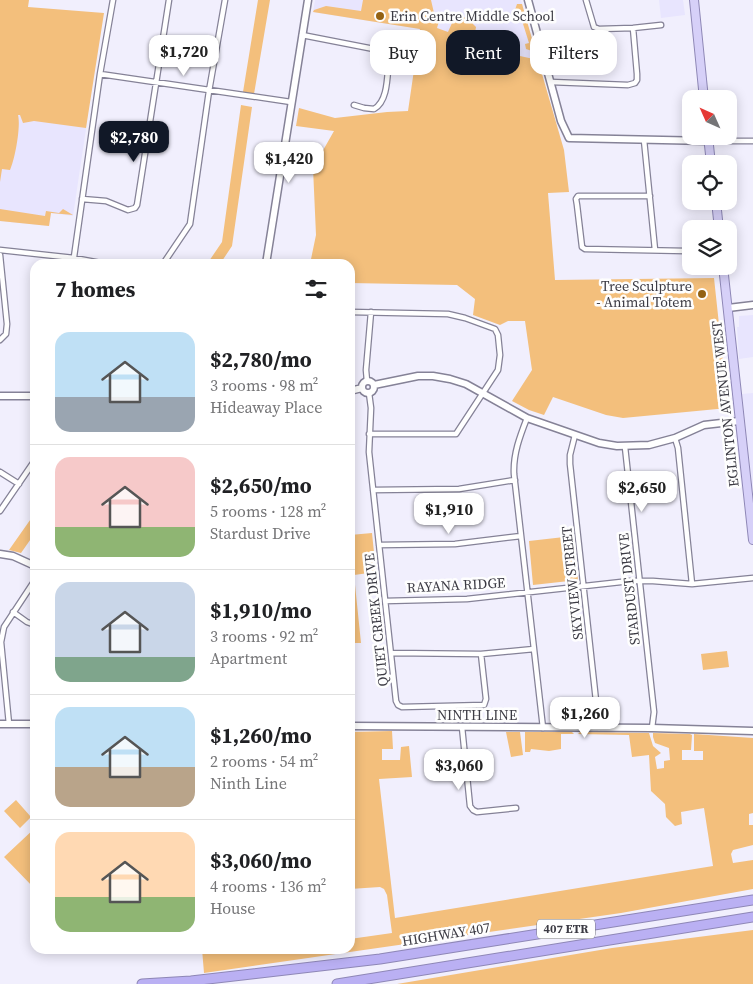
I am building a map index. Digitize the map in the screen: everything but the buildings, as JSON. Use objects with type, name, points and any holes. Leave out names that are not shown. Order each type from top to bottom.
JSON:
[{"type":"highway","name":"HIGHWAY 407","points":[[142,984],[201,980],[380,959],[753,900]]},
{"type":"highway","name":"407 ETR","points":[[337,984],[753,916]]},
{"type":"highway","points":[[715,923],[731,926],[753,923]]},
{"type":"main road","points":[[694,0],[703,90]]},
{"type":"main road","name":"EGLINTON AVENUE WEST","points":[[724,275],[753,540]]},
{"type":"street","points":[[74,258],[100,74],[113,0]]},
{"type":"street","points":[[82,199],[110,202],[128,210],[135,208],[137,205],[169,0]]},
{"type":"street","points":[[166,259],[190,224],[209,90],[225,0]]},
{"type":"street","points":[[267,259],[308,0]]},
{"type":"street","points":[[528,0],[561,121],[569,138],[682,139]]},
{"type":"street","points":[[586,0],[594,27],[599,29],[661,25]]},
{"type":"street","points":[[551,82],[622,85],[635,83],[637,74],[633,28]]},
{"type":"street","points":[[302,35],[382,50],[388,54],[384,96],[381,104],[374,109],[354,105]]},
{"type":"street","points":[[100,74],[291,102]]},
{"type":"street","points":[[644,140],[655,250]]},
{"type":"street","points":[[738,140],[753,141]]},
{"type":"street","points":[[650,196],[581,194],[576,199],[582,247],[585,249],[682,251]]},
{"type":"street","points":[[0,250],[79,259]]},
{"type":"street","points":[[0,255],[7,324],[6,334],[0,340]]},
{"type":"street","points":[[728,308],[753,305]]},
{"type":"street","points":[[355,312],[457,316],[495,329],[498,336],[500,363],[495,376],[456,434],[369,434]]},
{"type":"street","points":[[362,388],[367,380],[366,370],[371,312]]},
{"type":"street","points":[[374,385],[406,378],[433,376],[458,381],[527,418],[600,444],[625,447],[649,445],[675,438],[704,424],[739,420]]},
{"type":"street","points":[[367,380],[374,385]]},
{"type":"street","points":[[362,388],[365,392],[369,393],[373,391],[374,385]]},
{"type":"street","points":[[355,390],[362,388]]},
{"type":"street","name":"QUIET CREEK DRIVE","points":[[369,393],[371,408],[369,452],[378,544],[398,705],[402,707],[484,705],[486,699],[481,654]]},
{"type":"street","points":[[0,396],[30,396]]},
{"type":"street","points":[[527,418],[516,450],[515,480],[543,728]]},
{"type":"street","name":"SKYVIEW STREET","points":[[575,435],[570,455],[570,464],[599,728]]},
{"type":"street","points":[[675,438],[678,448],[692,584]]},
{"type":"street","name":"STARDUST DRIVE","points":[[625,447],[654,712],[652,728]]},
{"type":"street","points":[[0,511],[30,468]]},
{"type":"street","points":[[0,472],[19,484]]},
{"type":"street","points":[[373,490],[459,489],[515,480]]},
{"type":"street","points":[[378,544],[478,543],[521,536]]},
{"type":"street","points":[[0,554],[13,556],[30,564]]},
{"type":"street","name":"RAYANA RIDGE","points":[[385,601],[467,599],[640,580],[692,584],[753,578]]},
{"type":"street","points":[[9,724],[1,642],[4,627],[30,587]]},
{"type":"street","points":[[13,612],[30,623]]},
{"type":"street","points":[[391,653],[481,654],[534,649]]},
{"type":"street","points":[[0,724],[30,724]]},
{"type":"street","name":"NINTH LINE","points":[[355,726],[652,728],[753,731]]},
{"type":"street","points":[[462,727],[470,806],[477,812],[516,808]]},
{"type":"shaded area","points":[[0,0],[29,0],[28,7],[104,13],[86,128],[34,121],[23,123],[20,115],[18,115],[18,134],[14,158],[10,170],[2,169],[0,182]]},
{"type":"shaded area","points":[[258,0],[270,0],[254,94],[243,92]]},
{"type":"shaded area","points":[[315,0],[521,0],[530,32],[530,65],[520,64],[520,30],[446,30],[446,52],[436,50],[436,30],[419,30],[313,12]]},
{"type":"shaded area","points":[[363,0],[431,0],[434,13],[432,18],[439,21],[437,28],[446,31],[446,75],[520,75],[520,56],[530,58],[530,75],[542,75],[564,150],[569,192],[548,193],[555,280],[714,278],[728,408],[623,418],[606,415],[553,397],[544,415],[529,410],[512,401],[532,370],[525,321],[508,321],[500,325],[473,315],[475,299],[457,285],[355,283],[355,259],[311,259],[316,235],[313,168],[334,131],[296,126],[299,108],[335,118],[408,111],[413,75],[436,75],[436,30],[420,30],[313,12],[326,6],[361,11]]},
{"type":"shaded area","points":[[659,0],[683,0],[685,15],[661,18]]},
{"type":"shaded area","points":[[517,4],[522,4],[530,32],[530,50],[526,49],[525,44],[529,43],[519,11],[515,10]]},
{"type":"shaded area","points":[[456,14],[468,19],[476,27],[476,30],[449,30]]},
{"type":"shaded area","points":[[241,105],[252,107],[232,246],[223,259],[210,259],[222,242]]},
{"type":"shaded area","points":[[0,113],[87,122],[73,216],[51,213],[49,226],[0,221]]},
{"type":"shaded area","points":[[0,209],[45,216],[46,211],[59,213],[63,209],[73,215],[51,213],[49,226],[0,221]]},
{"type":"shaded area","points":[[753,315],[753,357],[739,359],[737,327],[739,327],[739,316]]},
{"type":"shaded area","points":[[753,393],[753,491],[742,394]]},
{"type":"shaded area","points":[[30,520],[30,540],[21,553],[9,550]]},
{"type":"shaded area","points":[[372,533],[376,572],[355,575],[355,535]]},
{"type":"shaded area","points":[[573,536],[578,580],[533,585],[529,541]]},
{"type":"shaded area","points":[[355,585],[361,643],[355,643]]},
{"type":"shaded area","points":[[727,651],[729,667],[703,670],[701,654]]},
{"type":"shaded area","points":[[392,731],[393,749],[382,749],[382,760],[400,760],[401,747],[409,746],[412,777],[379,779],[395,918],[713,866],[704,808],[681,812],[682,824],[675,826],[666,817],[665,804],[651,791],[649,755],[632,757],[629,735],[578,734],[580,732],[649,733],[653,746],[661,753],[655,757],[657,769],[664,768],[664,761],[670,760],[669,748],[655,743],[653,733],[692,735],[691,750],[682,750],[682,760],[703,760],[703,751],[694,751],[694,734],[753,738],[753,813],[749,814],[749,825],[753,825],[753,845],[733,850],[731,854],[733,863],[753,860],[753,889],[621,913],[355,951],[355,938],[392,933],[387,895],[384,889],[380,887],[355,889],[355,732]]},
{"type":"shaded area","points":[[506,732],[520,732],[523,755],[511,757]]},
{"type":"shaded area","points":[[525,732],[572,732],[574,734],[561,734],[561,749],[549,751],[531,749],[530,752],[525,752]]},
{"type":"shaded area","points":[[16,800],[30,818],[20,828],[4,811]]},
{"type":"shaded area","points":[[30,833],[30,884],[4,857]]},
{"type":"shaded area","points":[[753,930],[753,984],[397,984],[612,948]]},
{"type":"shaded area","points":[[202,954],[336,954],[204,973]]},
{"type":"place","name":"Erin Centre Middle School","points":[[380,16]]},
{"type":"place","name":"Tree Sculpture - Animal Totem","points":[[702,294]]}]
